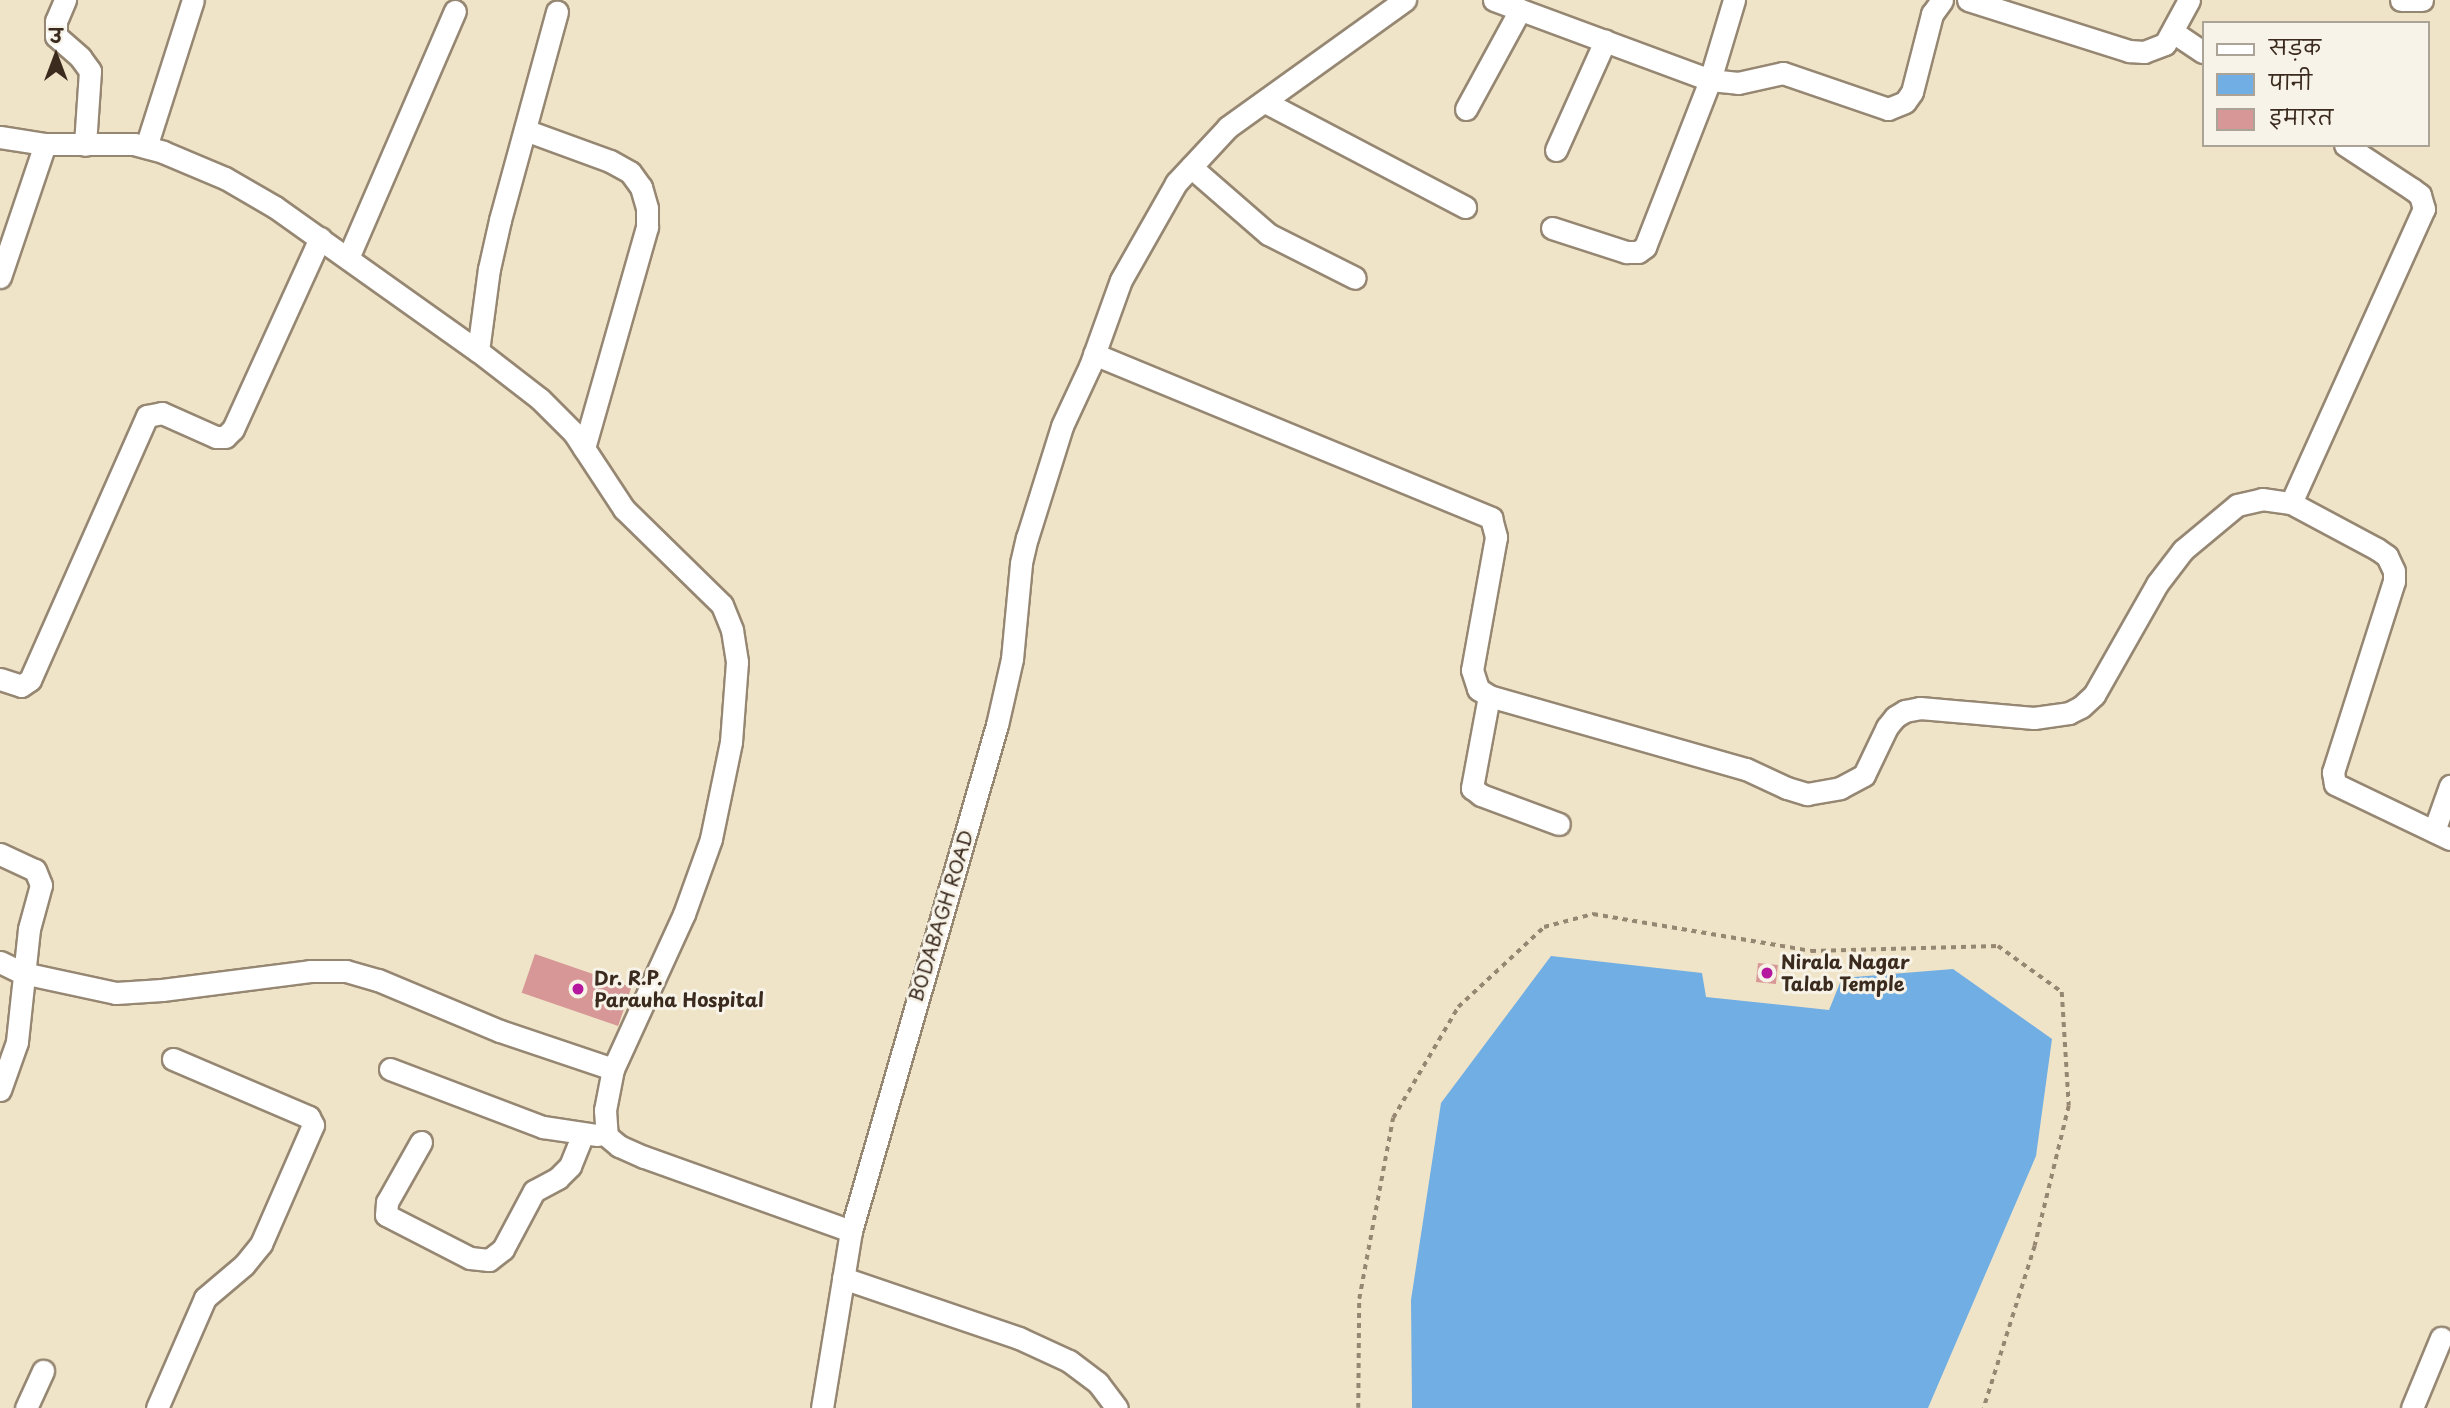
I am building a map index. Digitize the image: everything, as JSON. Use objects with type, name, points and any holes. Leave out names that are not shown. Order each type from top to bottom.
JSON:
[{"type":"street","points":[[65,0],[56,21],[56,36],[87,64],[90,71],[85,145]]},
{"type":"street","points":[[146,148],[193,0]]},
{"type":"street","name":"BODABAGH ROAD","points":[[822,1408],[851,1231],[997,726],[1012,659],[1021,564],[1062,426],[1092,360],[1121,280],[1176,184],[1228,127],[1405,0]]},
{"type":"street","points":[[1494,0],[1710,80],[1738,83],[1783,73],[1877,107],[1898,107],[1912,92],[1938,1]]},
{"type":"street","points":[[1552,229],[1626,252],[1637,252],[1645,247],[1710,80],[1734,0]]},
{"type":"street","points":[[1968,0],[2129,51],[2156,50],[2165,44],[2189,0]]},
{"type":"street","points":[[2401,0],[2422,0]]},
{"type":"street","points":[[348,258],[455,10]]},
{"type":"street","points":[[1466,109],[1520,10]]},
{"type":"street","points":[[478,351],[489,269],[557,12]]},
{"type":"street","points":[[2173,32],[2202,51]]},
{"type":"street","points":[[1556,150],[1605,41]]},
{"type":"street","points":[[1265,102],[1465,207]]},
{"type":"street","points":[[525,130],[610,161],[630,172],[641,187],[647,208],[647,227],[584,448]]},
{"type":"street","points":[[0,137],[45,144],[134,145],[146,148],[225,178],[320,238],[478,351],[540,399],[575,433],[624,509],[722,605],[732,630],[737,662],[731,742],[710,839],[684,914],[612,1069],[605,1110],[607,1136]]},
{"type":"street","points":[[0,277],[45,144]]},
{"type":"street","points":[[2291,503],[2424,209],[2420,195],[2349,147]]},
{"type":"street","points":[[1191,167],[1268,234],[1355,278]]},
{"type":"street","points":[[0,679],[21,686],[30,680],[147,416],[162,413],[216,438],[225,437],[233,429],[320,238]]},
{"type":"street","points":[[1092,360],[1491,518],[1496,537],[1472,670],[1478,689],[1489,696],[1746,769],[1797,792],[1823,793],[1857,781],[1875,758],[1887,727],[1895,717],[1905,711],[1920,708],[2034,718],[2069,713],[2081,707],[2094,695],[2157,584],[2183,550],[2237,505],[2262,499],[2291,503],[2377,549],[2387,556],[2394,571],[2394,581],[2333,772],[2335,784],[2442,835],[2450,786]]},
{"type":"street","points":[[1489,696],[1472,788],[1480,795],[1559,824]]},
{"type":"street","points":[[0,854],[35,870],[41,878],[29,929],[17,1042],[0,1090]]},
{"type":"street","points":[[0,962],[23,972],[116,993],[162,990],[331,969],[345,971],[378,980],[500,1031],[612,1069]]},
{"type":"street","points":[[157,1408],[205,1298],[244,1265],[261,1244],[313,1125],[309,1117],[173,1059]]},
{"type":"street","points":[[390,1069],[543,1127],[607,1136],[619,1146],[644,1157],[851,1231]]},
{"type":"street","points":[[421,1142],[387,1202],[386,1215],[470,1258],[489,1260],[503,1249],[534,1191],[558,1178],[570,1166],[583,1134]]},
{"type":"street","points":[[843,1278],[1019,1338],[1069,1361],[1098,1382],[1117,1408]]},
{"type":"street","points":[[2412,1408],[2441,1338]]},
{"type":"street","points":[[26,1408],[43,1371]]},
{"type":"path","points":[[1358,1408],[1359,1298],[1392,1118],[1458,1007],[1544,927],[1593,914],[1811,951],[1998,946],[2062,992],[2069,1106],[2035,1246],[1984,1408]]},
{"type":"water","points":[[1551,956],[1702,973],[1706,997],[1829,1010],[1842,978],[1953,969],[2052,1039],[2036,1156],[1928,1408],[1412,1408],[1411,1300],[1441,1103]]},
{"type":"building","points":[[535,954],[631,987],[618,1026],[522,993]]},
{"type":"building","name":"Nirala Nagar Talab Temple","points":[[1758,963],[1778,965],[1776,984],[1756,982]]},
{"type":"place","name":"Nirala Nagar Talab Temple","points":[[1767,973]]},
{"type":"place","name":"Dr. R.P. Parauha Hospital","points":[[578,989]]}]
